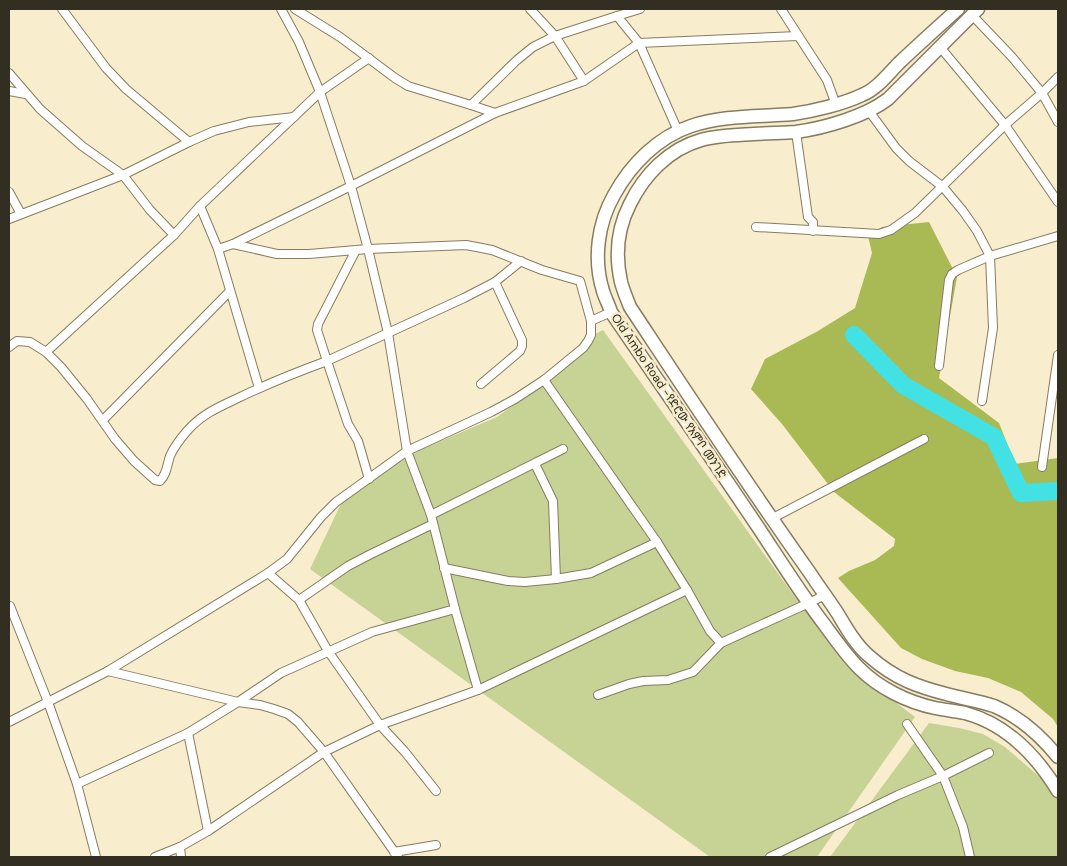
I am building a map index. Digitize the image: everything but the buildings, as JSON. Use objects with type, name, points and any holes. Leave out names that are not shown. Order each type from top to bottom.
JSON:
[{"type":"main road","name":"Old Ambo Road -የድሮው የአምቦ መንገድ","points":[[958,9],[869,92],[836,105],[795,113],[731,118],[707,122],[691,126],[656,145],[643,156],[620,184],[609,204],[600,236],[598,252],[599,272],[611,312],[809,603],[844,651],[860,669],[890,691],[912,702],[966,713],[1005,732],[1024,746],[1041,765],[1058,790]]},
{"type":"main road","name":"Old Ambo Road -የድሮው የአምቦ መንገድ","points":[[975,12],[880,106],[847,120],[796,132],[717,137],[700,140],[668,156],[644,181],[624,216],[617,248],[617,262],[621,284],[630,307],[771,519],[853,637],[867,654],[883,668],[915,685],[951,696],[974,700],[1013,716],[1032,729],[1048,744],[1058,758]]},
{"type":"main road","points":[[630,172],[644,181]]},
{"type":"street","points":[[62,9],[106,68],[126,89],[188,142]]},
{"type":"street","points":[[281,9],[299,42],[320,92],[351,186],[388,333],[407,451],[431,516],[478,690]]},
{"type":"street","points":[[295,9],[340,37],[408,86],[495,113]]},
{"type":"street","points":[[530,9],[555,36],[584,81]]},
{"type":"street","points":[[471,105],[533,47],[555,36],[640,9]]},
{"type":"street","points":[[781,9],[827,80],[836,105]]},
{"type":"street","points":[[975,12],[1042,93],[1058,122]]},
{"type":"street","points":[[616,16],[639,43],[678,132]]},
{"type":"street","points":[[218,249],[233,244],[495,113],[584,81],[639,43],[798,36]]},
{"type":"street","points":[[940,48],[1006,125],[1058,202]]},
{"type":"street","points":[[46,352],[174,235],[200,206],[320,92],[369,58]]},
{"type":"street","points":[[9,73],[40,109],[82,146],[123,176],[150,210],[174,235]]},
{"type":"street","points":[[756,227],[879,234],[891,230],[915,213],[1058,77]]},
{"type":"street","points":[[9,91],[27,94]]},
{"type":"street","points":[[869,111],[896,148],[909,161],[943,186],[977,231],[990,256],[993,328],[982,401]]},
{"type":"street","points":[[9,219],[123,176],[188,142],[214,131],[249,122],[294,117]]},
{"type":"street","points":[[796,132],[808,217],[813,222],[813,231]]},
{"type":"street","points":[[9,192],[21,214]]},
{"type":"street","points":[[200,206],[218,249],[259,388]]},
{"type":"street","points":[[939,366],[949,280],[952,274],[990,256],[1058,236]]},
{"type":"street","points":[[9,722],[108,671],[268,574],[287,559],[321,517],[336,502],[407,451],[515,399],[544,380],[583,348],[591,335],[591,321],[580,281],[542,270],[492,250],[466,245],[440,245],[309,254],[277,254],[233,244]]},
{"type":"street","points":[[356,250],[318,324],[318,330],[348,424],[358,441],[369,479]]},
{"type":"street","points":[[9,347],[17,341],[30,342],[46,352],[61,367],[134,461],[154,480],[160,481],[164,477],[170,456],[178,442],[208,412],[259,388],[327,361],[464,298],[495,282],[521,261]]},
{"type":"street","points":[[481,384],[520,351],[522,346],[522,340],[495,282]]},
{"type":"street","points":[[103,420],[230,291]]},
{"type":"street","points":[[591,321],[611,312]]},
{"type":"street","points":[[1042,468],[1058,355]]},
{"type":"street","points":[[544,380],[657,542],[710,631],[721,642]]},
{"type":"street","points":[[771,519],[924,440]]},
{"type":"street","points":[[431,516],[563,449]]},
{"type":"street","points":[[535,464],[553,501],[556,579]]},
{"type":"street","points":[[299,600],[348,566],[433,524]]},
{"type":"street","points":[[444,568],[508,581],[525,582],[556,579],[591,573],[657,542]]},
{"type":"street","points":[[268,574],[299,600],[328,651],[380,725],[405,752],[436,791]]},
{"type":"street","points":[[155,857],[180,847],[208,831],[324,752],[380,725],[478,690],[687,590]]},
{"type":"street","points":[[598,695],[628,684],[668,680],[692,672],[721,642],[825,595]]},
{"type":"street","points":[[10,606],[48,702],[77,784],[96,857]]},
{"type":"street","points":[[77,784],[188,734],[281,673],[328,651],[372,632],[455,609]]},
{"type":"street","points":[[108,671],[238,702],[260,705],[288,714],[298,722],[324,752],[396,855],[436,845]]},
{"type":"street","points":[[907,724],[943,776],[963,827],[970,857]]},
{"type":"street","points":[[188,734],[208,831]]},
{"type":"street","points":[[770,857],[989,753]]},
{"type":"street","points":[[180,847],[181,857]]},
{"type":"green space","points":[[929,222],[957,277],[939,378],[999,423],[1015,464],[1058,458],[1058,727],[1053,719],[1021,692],[988,678],[955,671],[922,659],[901,648],[838,578],[875,560],[894,546],[895,539],[834,492],[782,424],[751,389],[765,359],[818,331],[855,308],[872,253],[868,236],[882,227]]},
{"type":"green space","points":[[603,330],[800,604],[852,669],[915,717],[817,857],[710,857],[310,569],[346,493],[422,449],[497,417],[542,384],[593,335]]},
{"type":"green space","points":[[929,723],[983,734],[1005,747],[1049,785],[1058,800],[1058,857],[830,857]]},
{"type":"waterway","points":[[854,335],[903,385],[994,437],[1021,493],[1058,491]]}]
